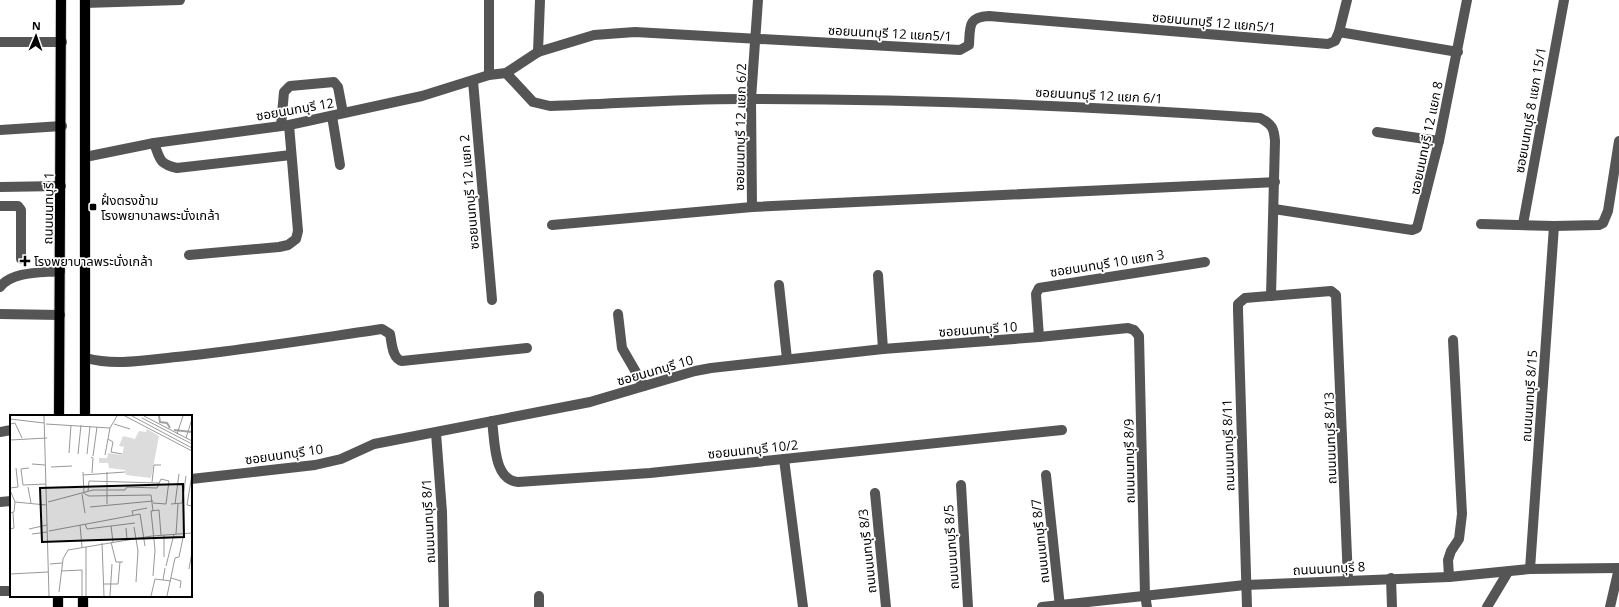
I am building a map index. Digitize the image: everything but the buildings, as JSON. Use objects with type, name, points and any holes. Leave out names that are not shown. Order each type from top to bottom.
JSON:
[{"type":"main road","name":"ถนนนนทบุรี 1","points":[[59,415],[62,126],[61,0]]},
{"type":"main road","points":[[85,2],[85,415]]},
{"type":"street","points":[[85,2],[180,0]]},
{"type":"street","points":[[489,0],[489,75]]},
{"type":"street","points":[[538,52],[540,0]]},
{"type":"street","name":"ซอยนนทบุรี 12 แยก 6/2","points":[[752,207],[751,99],[758,0]]},
{"type":"street","points":[[1347,0],[1339,32],[1458,52]]},
{"type":"street","name":"ซอยนนทบุรี 12 แยก 8","points":[[1274,209],[1412,230],[1417,228],[1458,52],[1467,0]]},
{"type":"street","name":"ซอยนนทบุรี 8 แยก 15/1","points":[[1523,224],[1564,0]]},
{"type":"street","name":"ซอยนนทบุรี 12 แยก5/1","points":[[506,73],[538,52],[594,35],[635,32],[960,50],[969,45],[970,25],[973,20],[980,16],[1328,44],[1335,41],[1339,32]]},
{"type":"street","points":[[0,42],[62,42]]},
{"type":"street","points":[[506,73],[533,102],[540,105],[751,99]]},
{"type":"street","name":"ซอยนนทบุรี 12","points":[[85,157],[154,143],[285,125],[337,115],[422,96],[489,75],[506,73]]},
{"type":"street","name":"ซอยนนทบุรี 12 แยก 2","points":[[473,81],[492,300]]},
{"type":"street","points":[[189,254],[279,247],[288,245],[296,239],[298,231],[291,155],[285,125],[284,92],[290,86],[334,82],[338,87],[337,115],[340,165]]},
{"type":"street","name":"ซอยนนทบุรี 12 แยก 6/1","points":[[751,99],[994,104],[1143,110],[1260,118],[1269,122],[1274,127],[1275,141],[1271,296]]},
{"type":"street","points":[[0,130],[62,126]]},
{"type":"street","points":[[1377,132],[1438,141]]},
{"type":"street","points":[[1481,224],[1554,226],[1599,225],[1603,223],[1608,211],[1619,141]]},
{"type":"street","points":[[154,143],[161,162],[165,166],[176,168],[291,155]]},
{"type":"street","points":[[552,224],[752,207],[1275,182]]},
{"type":"street","points":[[0,187],[61,186]]},
{"type":"street","points":[[0,206],[18,206],[21,210],[21,258]]},
{"type":"street","name":"ถนนนนทบุรี 8/15","points":[[1530,569],[1554,226]]},
{"type":"street","name":"ซอยนนทบุรี 10 แยก 3","points":[[1039,337],[1036,294],[1038,288],[1205,262]]},
{"type":"street","points":[[0,287],[9,279],[27,274],[60,271]]},
{"type":"street","points":[[878,275],[883,349]]},
{"type":"street","points":[[779,284],[787,359]]},
{"type":"street","name":"ถนนนนทบุรี 8/13","points":[[1271,296],[1331,291],[1336,296],[1348,580]]},
{"type":"street","name":"ถนนนนทบุรี 8/11","points":[[1247,607],[1245,585],[1238,304],[1245,298],[1271,296]]},
{"type":"street","points":[[0,314],[60,315]]},
{"type":"street","points":[[618,314],[622,348],[644,386]]},
{"type":"street","name":"ซอยนนทบุรี 10","points":[[192,479],[315,465],[341,459],[374,444],[590,402],[695,371],[787,359],[883,349],[1039,337],[1128,328],[1134,330]]},
{"type":"street","points":[[86,358],[101,362],[108,362],[197,355],[382,329],[390,334],[395,356],[398,360],[402,361],[527,348]]},
{"type":"street","name":"ถนนนนทบุรี 8/9","points":[[1134,330],[1139,336],[1145,595],[1147,607]]},
{"type":"street","points":[[1449,577],[1448,560],[1459,539],[1462,514],[1453,340]]},
{"type":"street","name":"ซอยนนทบุรี 10/2","points":[[492,421],[500,472],[508,479],[515,482],[650,473],[1062,430]]},
{"type":"street","points":[[0,432],[10,430]]},
{"type":"street","name":"ถนนนนทบุรี 8/1","points":[[436,433],[442,512],[444,607]]},
{"type":"street","points":[[784,459],[803,607]]},
{"type":"street","name":"ถนนนนทบุรี 8/7","points":[[1046,475],[1060,606]]},
{"type":"street","name":"ถนนนนทบุรี 8/5","points":[[960,486],[968,607]]},
{"type":"street","name":"ถนนนนทบุรี 8/3","points":[[875,493],[886,607]]},
{"type":"street","points":[[0,502],[10,501]]},
{"type":"street","points":[[1610,607],[1619,568]]},
{"type":"street","name":"ถนนนนทบุรี 8","points":[[1042,607],[1245,585],[1391,578],[1449,577],[1530,569],[1619,568]]},
{"type":"street","points":[[1488,607],[1508,572]]},
{"type":"street","points":[[1391,578],[1392,607]]},
{"type":"street","points":[[539,596],[539,607]]},
{"type":"place","name":"ฝั่งตรงข้าม โรงพยาบาลพระนั่งเกล้า","points":[[93,207]]},
{"type":"place","name":"โรงพยาบาลพระนั่งเกล้า","points":[[25,261]]}]
